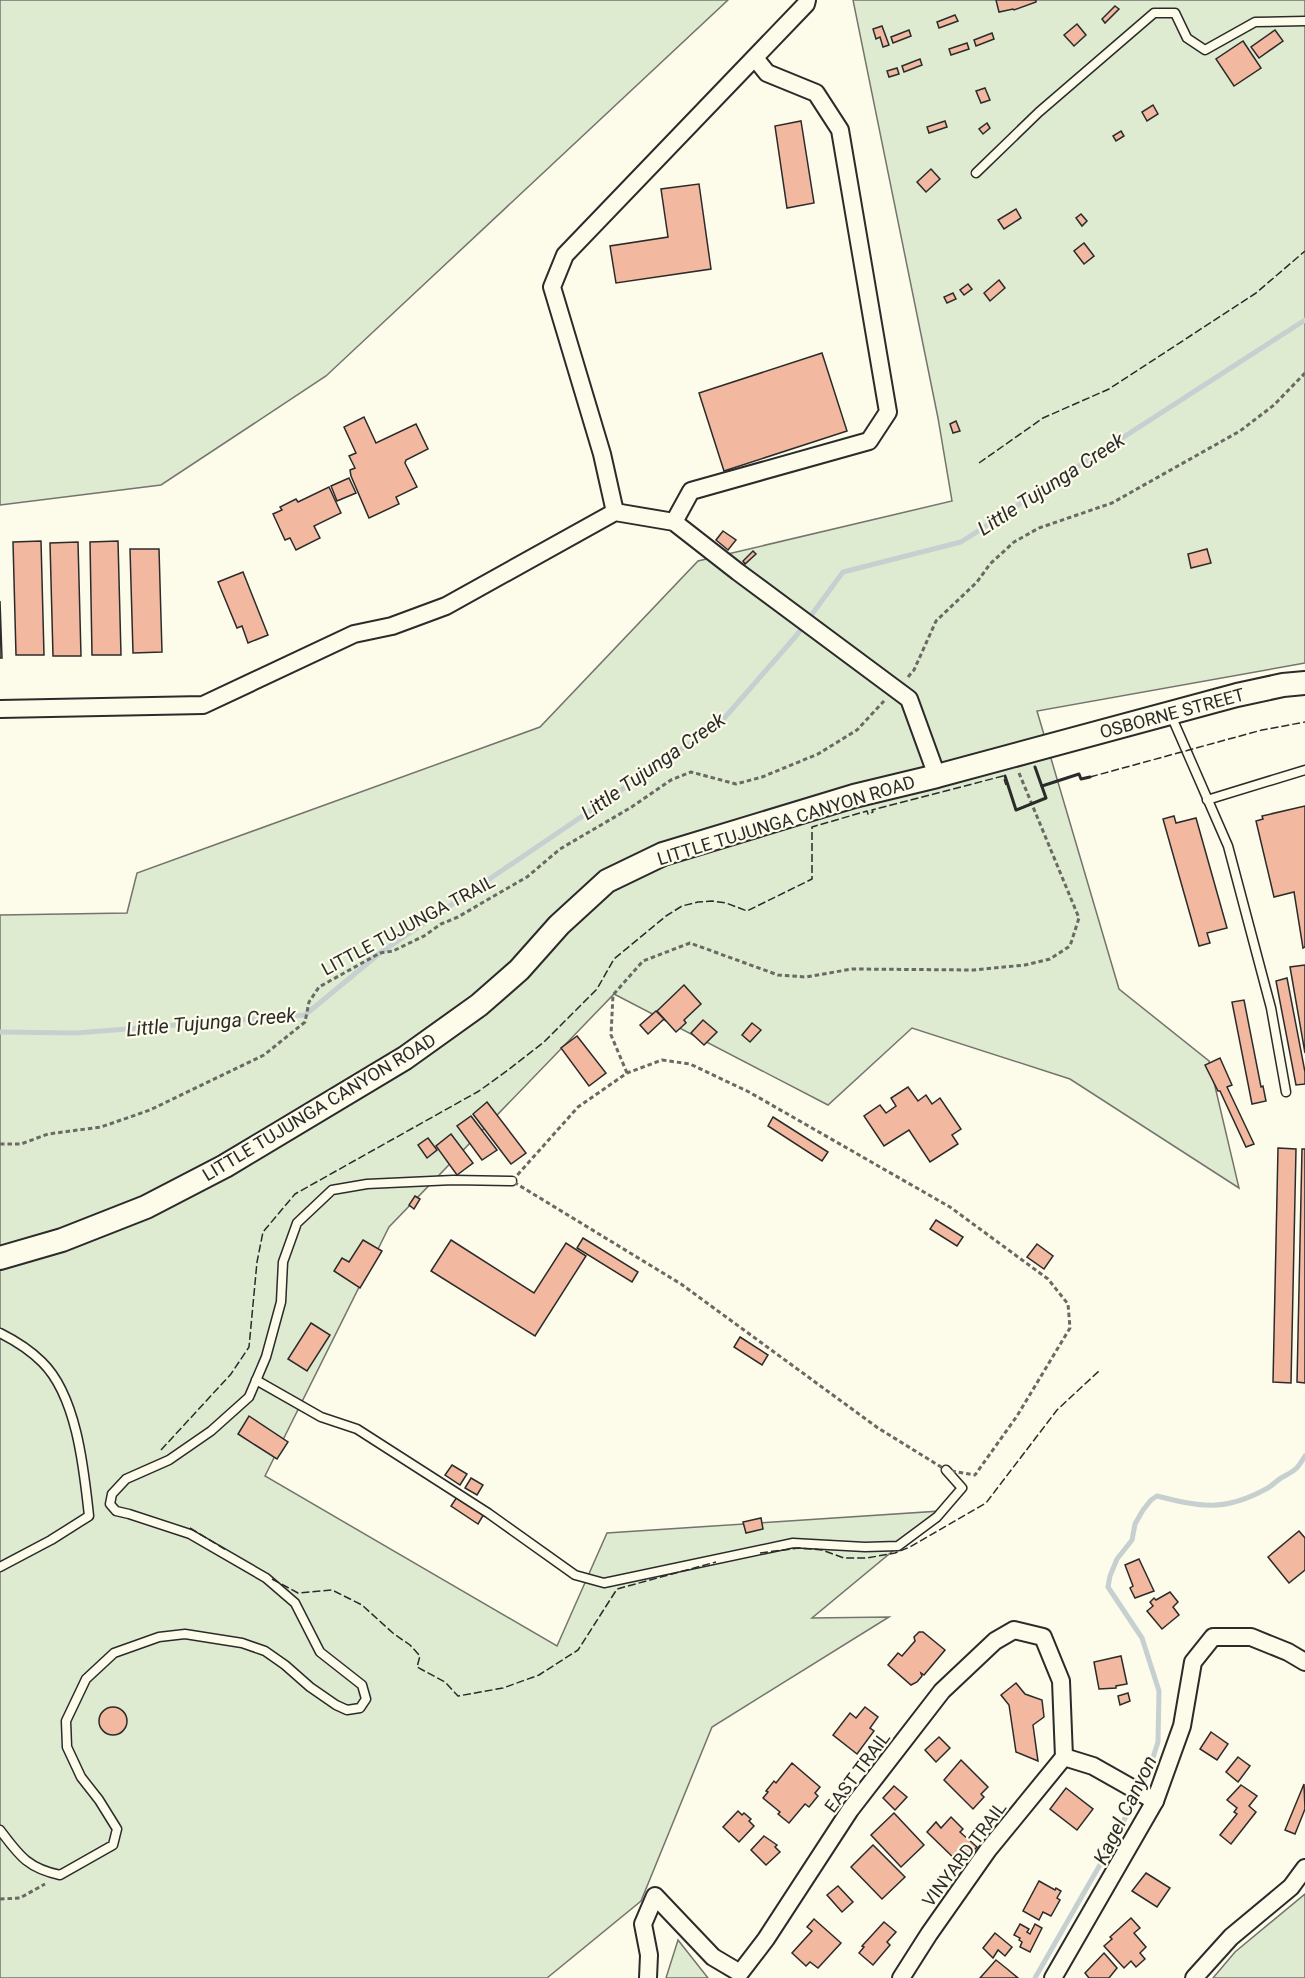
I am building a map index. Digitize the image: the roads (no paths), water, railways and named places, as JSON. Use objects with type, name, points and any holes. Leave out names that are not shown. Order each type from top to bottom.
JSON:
[{"type":"main road","name":"OSBORNE STREET","points":[[1040,747],[1237,695],[1305,683]]},
{"type":"main road","name":"LITTLE TUJUNGA CANYON ROAD","points":[[0,1258],[62,1240],[146,1207],[225,1166],[405,1058],[479,1005],[519,970],[559,925],[607,881],[663,854],[854,796],[937,776],[1040,747]]},
{"type":"street","points":[[615,512],[602,454],[552,287],[565,255],[807,4],[807,0]]},
{"type":"street","points":[[674,522],[691,491],[869,441],[888,412],[840,130],[816,93],[767,73],[755,57]]},
{"type":"street","points":[[0,709],[203,705],[354,634],[392,626],[446,606],[615,512],[674,522],[909,699],[937,776]]},
{"type":"street","name":"EAST TRAIL","points":[[648,1978],[650,1955],[643,1924],[655,1896],[713,1957],[740,1973],[766,1939],[850,1810],[942,1691],[994,1641],[1014,1630],[1043,1637],[1061,1681],[1064,1757]]},
{"type":"street","points":[[1053,1978],[1152,1799],[1182,1726],[1193,1662],[1213,1637],[1251,1637],[1288,1652],[1305,1662]]},
{"type":"street","points":[[1064,1757],[1093,1766],[1152,1799]]},
{"type":"street","name":"VINYARD TRAIL","points":[[901,1978],[988,1850],[1064,1757]]},
{"type":"street","points":[[1194,1978],[1231,1937],[1291,1887],[1305,1868]]},
{"type":"lane","points":[[976,173],[1039,112],[1154,13],[1175,13],[1187,38],[1205,50],[1255,22],[1305,21]]},
{"type":"lane","points":[[1170,713],[1228,846],[1271,1008],[1286,1092]]},
{"type":"lane","points":[[1207,800],[1305,770]]},
{"type":"lane","points":[[0,1830],[22,1859],[45,1872],[60,1875],[113,1845],[117,1829],[81,1777],[68,1747],[66,1720],[86,1679],[114,1653],[159,1637],[185,1634],[217,1638],[265,1651],[310,1687],[347,1710],[360,1708],[366,1700],[362,1685],[320,1652],[295,1603],[266,1578],[190,1534],[116,1511],[110,1504],[112,1494],[126,1479],[170,1460],[211,1431],[249,1396],[266,1357],[281,1302],[283,1262],[297,1223],[332,1190],[367,1184],[453,1180],[512,1181]]},
{"type":"lane","points":[[0,1333],[20,1343],[44,1364],[66,1397],[80,1445],[89,1516],[51,1540],[0,1567]]},
{"type":"lane","points":[[256,1380],[321,1417],[357,1429],[488,1513],[575,1575],[604,1583],[793,1543],[865,1548],[898,1546],[937,1517],[962,1488],[946,1470]]},
{"type":"waterway","name":"Little Tujunga Creek","points":[[0,1032],[76,1033],[305,1015],[380,953],[720,723],[796,636],[843,572],[961,542],[1305,320]]},
{"type":"waterway","name":"Kagel Canyon","points":[[1035,1978],[1132,1805],[1148,1773],[1158,1742],[1159,1691],[1142,1638],[1108,1587],[1117,1559],[1132,1540],[1135,1524],[1143,1510],[1157,1496],[1200,1505],[1237,1501],[1268,1488],[1295,1470],[1305,1456]]}]
